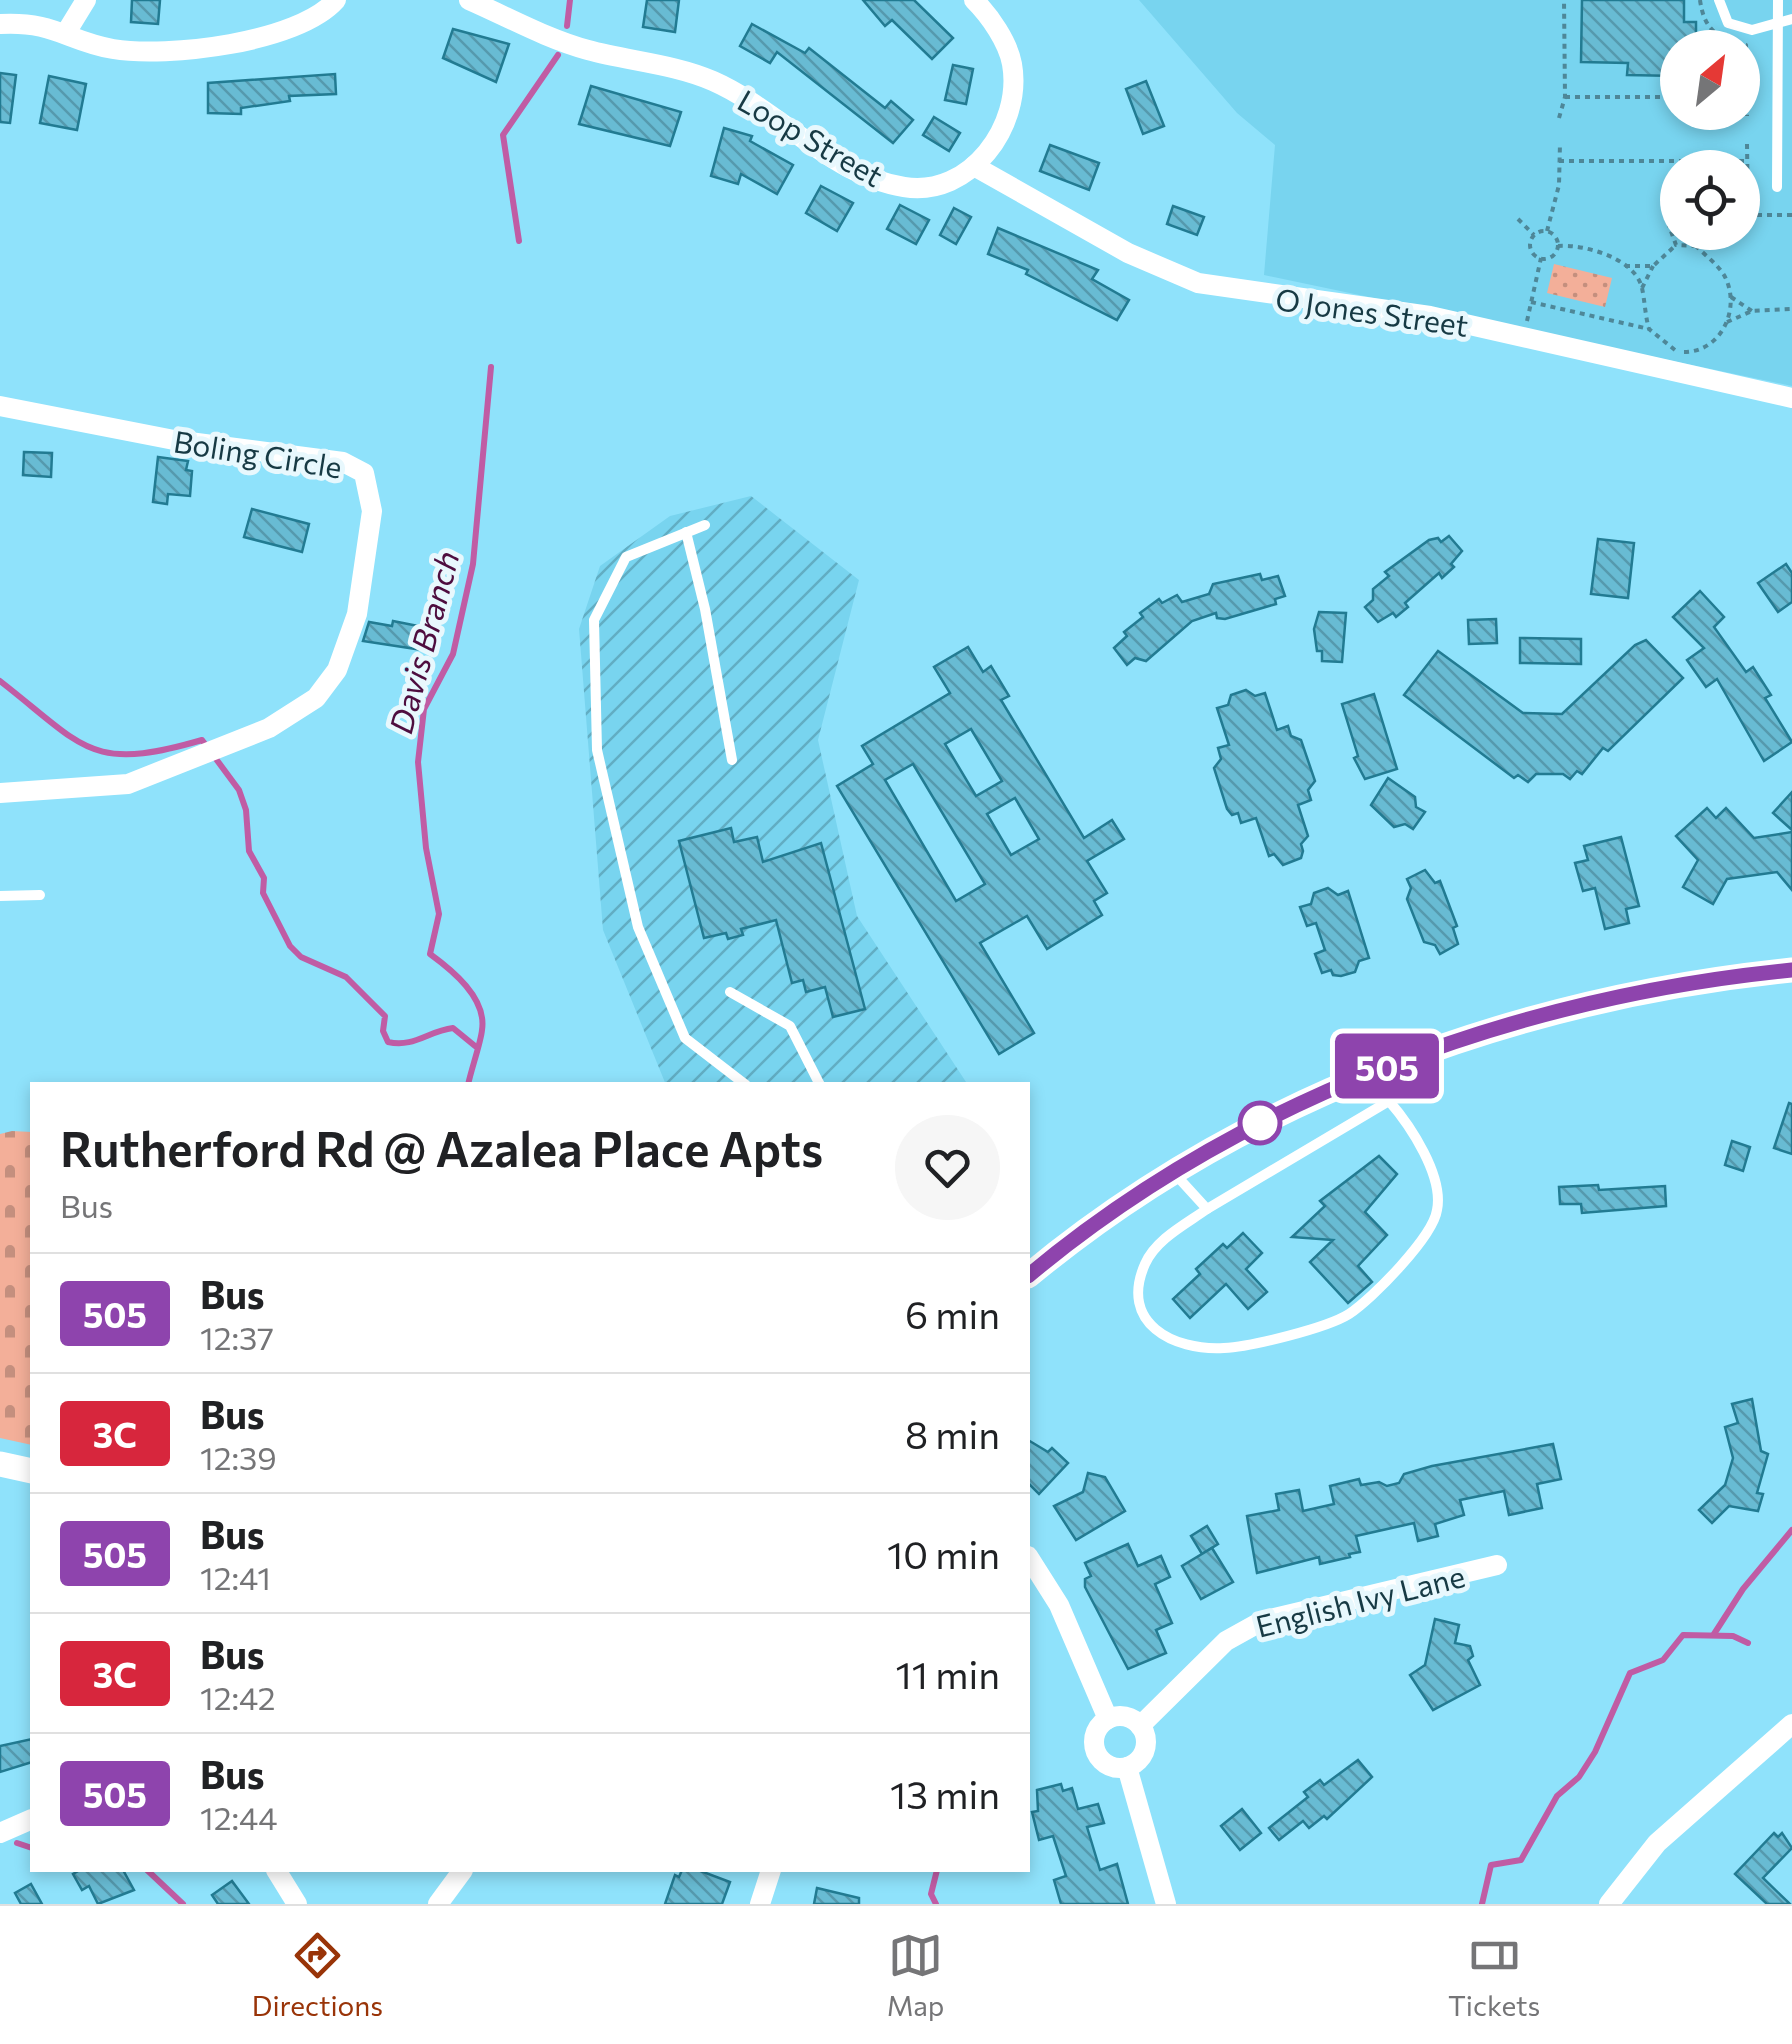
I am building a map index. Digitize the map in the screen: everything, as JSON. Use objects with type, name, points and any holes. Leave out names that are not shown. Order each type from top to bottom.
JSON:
[{"type":"street","points":[[67,31],[86,0]]},
{"type":"street","points":[[0,24],[34,24],[67,31],[106,48],[185,49],[258,37],[324,11],[336,0]]},
{"type":"street","name":"Loop Street","points":[[469,0],[582,49],[713,81],[854,167],[898,186],[940,186],[974,166],[1004,127],[1015,86],[1009,53],[974,0]]},
{"type":"street","name":"O Jones Street","points":[[974,166],[1128,254],[1198,283],[1430,316],[1792,398]]},
{"type":"street","name":"Boling Circle","points":[[0,406],[174,440],[325,458],[364,473],[372,511],[350,642],[322,692],[296,712],[128,784],[0,792]]},
{"type":"street","points":[[1030,1275],[1174,1173],[1275,1114],[1394,1064],[1608,1000],[1792,970]]},
{"type":"street","points":[[0,1464],[30,1471]]},
{"type":"street","points":[[1030,1559],[1059,1605],[1108,1719]]},
{"type":"street","name":"English Ivy Lane","points":[[1140,1726],[1226,1641],[1262,1620],[1497,1565]]},
{"type":"street","points":[[1126,1717],[1140,1726],[1146,1747],[1140,1760],[1128,1767],[1111,1767],[1094,1748],[1096,1731],[1108,1719],[1126,1717]]},
{"type":"street","points":[[1609,1904],[1657,1843],[1792,1724]]},
{"type":"street","points":[[1128,1767],[1166,1904]]},
{"type":"street","points":[[0,1833],[30,1820]]},
{"type":"street","points":[[277,1872],[296,1904]]},
{"type":"street","points":[[438,1904],[462,1872]]},
{"type":"street","points":[[760,1904],[770,1872]]},
{"type":"lane","points":[[1719,0],[1723,16],[1735,28],[1752,30],[1778,20],[1792,20]]},
{"type":"lane","points":[[1776,187],[1778,0]]},
{"type":"lane","points":[[1778,127],[1792,127]]},
{"type":"lane","points":[[705,525],[626,557],[594,620],[597,750],[638,927],[685,1038],[742,1082]]},
{"type":"lane","points":[[686,532],[705,610],[732,760]]},
{"type":"lane","points":[[0,896],[40,895]]},
{"type":"lane","points":[[730,992],[790,1026],[818,1082]]},
{"type":"lane","points":[[1389,1102],[1207,1209],[1160,1243],[1145,1264],[1139,1288],[1143,1319],[1165,1340],[1224,1348],[1348,1315],[1406,1258],[1438,1211],[1437,1196],[1416,1132],[1389,1102],[1394,1064]]},
{"type":"lane","points":[[1174,1173],[1207,1209]]},
{"type":"path","points":[[1559,118],[1564,98],[1564,0]]},
{"type":"path","points":[[1700,0],[1705,23],[1712,30]]},
{"type":"path","points":[[1564,98],[1660,97]]},
{"type":"path","points":[[1558,246],[1548,231],[1560,143]]},
{"type":"path","points":[[1747,144],[1747,150]]},
{"type":"path","points":[[1559,161],[1660,163]]},
{"type":"path","points":[[1760,215],[1792,215]]},
{"type":"path","points":[[1518,218],[1534,235]]},
{"type":"path","points":[[1534,235],[1548,231]]},
{"type":"path","points":[[1534,235],[1531,248],[1541,258]]},
{"type":"path","points":[[1541,258],[1552,256],[1558,246]]},
{"type":"path","points":[[1558,246],[1586,247],[1625,266],[1653,266]]},
{"type":"path","points":[[1642,288],[1653,266],[1671,250]]},
{"type":"path","points":[[1531,302],[1649,329],[1670,349],[1688,353],[1712,343],[1727,322],[1730,297],[1725,277],[1700,250]]},
{"type":"path","points":[[1524,336],[1541,258]]},
{"type":"path","points":[[1625,266],[1642,288],[1649,329]]},
{"type":"path","points":[[1730,297],[1752,310]]},
{"type":"path","points":[[1727,322],[1752,310],[1792,310]]},
{"type":"shaded area","points":[[1139,0],[1792,0],[1792,386],[1264,275],[1275,145],[1237,113]]},
{"type":"shaded area","points":[[751,496],[859,580],[818,740],[857,916],[966,1082],[665,1082],[603,930],[579,629],[600,566],[670,516]]},
{"type":"green space","points":[[1554,264],[1612,278],[1605,307],[1547,293]]},
{"type":"green space","points":[[30,1132],[30,1445],[0,1438],[0,1134]]},
{"type":"building","points":[[132,0],[160,0],[158,24],[131,22]]},
{"type":"building","points":[[647,0],[679,0],[675,32],[643,27]]},
{"type":"building","points":[[863,0],[914,0],[953,38],[932,59],[892,20],[885,26]]},
{"type":"building","points":[[1582,0],[1684,0],[1684,22],[1696,22],[1696,30],[1660,30],[1660,76],[1627,75],[1628,63],[1581,62]]},
{"type":"building","points":[[752,24],[805,53],[809,48],[885,108],[891,101],[913,120],[893,143],[777,52],[770,63],[740,46]]},
{"type":"building","points":[[453,29],[509,44],[496,82],[443,58]]},
{"type":"building","points":[[953,65],[973,69],[966,104],[945,100]]},
{"type":"building","points":[[0,73],[16,75],[10,123],[0,122]]},
{"type":"building","points":[[335,74],[336,94],[289,96],[290,101],[241,108],[241,114],[208,113],[208,83]]},
{"type":"building","points":[[49,76],[86,84],[77,130],[40,123]]},
{"type":"building","points":[[1146,81],[1164,126],[1143,134],[1126,89]]},
{"type":"building","points":[[591,86],[681,112],[670,146],[579,124]]},
{"type":"building","points":[[934,117],[960,133],[949,151],[923,135]]},
{"type":"building","points":[[724,128],[752,136],[750,141],[793,165],[777,194],[741,174],[738,184],[711,176]]},
{"type":"building","points":[[1050,145],[1099,163],[1089,190],[1040,171]]},
{"type":"building","points":[[821,186],[853,203],[837,231],[806,213]]},
{"type":"building","points":[[900,205],[929,220],[916,244],[887,229]]},
{"type":"building","points":[[1173,206],[1204,217],[1197,235],[1167,224]]},
{"type":"building","points":[[954,208],[971,217],[956,244],[940,235]]},
{"type":"building","points":[[998,228],[1098,270],[1092,279],[1129,300],[1117,320],[1026,274],[1028,270],[988,254]]},
{"type":"building","points":[[24,452],[52,453],[51,477],[23,475]]},
{"type":"building","points":[[158,457],[188,461],[186,470],[192,471],[190,496],[168,494],[167,504],[153,502]]},
{"type":"building","points":[[252,509],[309,524],[302,552],[244,537]]},
{"type":"building","points":[[1449,536],[1462,551],[1451,564],[1454,567],[1442,578],[1439,573],[1405,603],[1408,607],[1396,617],[1393,613],[1378,622],[1365,607],[1373,600],[1373,589],[1389,576],[1385,572],[1429,540],[1438,538],[1441,542]]},
{"type":"building","points":[[1598,539],[1634,543],[1628,598],[1591,594]]},
{"type":"building","points":[[1786,564],[1792,573],[1792,602],[1778,612],[1758,583]]},
{"type":"building","points":[[1260,574],[1262,580],[1278,576],[1285,596],[1275,599],[1276,604],[1225,619],[1217,618],[1216,613],[1192,621],[1146,661],[1135,658],[1127,665],[1114,648],[1127,636],[1124,632],[1143,617],[1140,613],[1159,599],[1162,603],[1177,595],[1182,602],[1209,594],[1213,584]]},
{"type":"building","points":[[1700,591],[1724,617],[1714,627],[1746,672],[1753,667],[1771,695],[1765,698],[1792,742],[1764,761],[1717,679],[1706,687],[1687,660],[1704,648],[1673,617]]},
{"type":"building","points":[[1319,612],[1346,613],[1342,662],[1322,661],[1322,651],[1317,651],[1314,629]]},
{"type":"building","points":[[1496,619],[1497,643],[1469,644],[1468,620]]},
{"type":"building","points":[[393,621],[433,629],[429,651],[363,641],[369,622],[392,626]]},
{"type":"building","points":[[1520,638],[1581,639],[1581,664],[1520,663]]},
{"type":"building","points":[[1646,640],[1683,678],[1608,751],[1603,748],[1582,774],[1577,771],[1570,779],[1563,774],[1536,774],[1528,782],[1518,775],[1514,778],[1404,695],[1438,651],[1523,713],[1562,714],[1635,645]]},
{"type":"building","points":[[968,647],[983,672],[991,666],[1009,696],[1001,700],[1084,838],[1112,820],[1124,839],[1087,861],[1107,893],[1094,901],[1102,915],[1047,949],[1027,916],[980,943],[1034,1033],[999,1054],[837,786],[873,764],[862,746],[950,693],[934,667]],"holes":[[[971,729],[1002,781],[976,796],[945,744]],[[913,764],[985,884],[956,901],[885,780]],[[1015,798],[1039,839],[1011,855],[987,814]]]},
{"type":"building","points":[[1246,690],[1255,696],[1265,693],[1277,730],[1288,726],[1291,736],[1301,740],[1315,781],[1308,790],[1311,800],[1298,805],[1308,836],[1301,844],[1301,858],[1283,865],[1274,854],[1269,856],[1256,818],[1241,823],[1238,813],[1232,815],[1227,809],[1214,768],[1221,759],[1218,748],[1229,745],[1217,708],[1228,705],[1231,695]]},
{"type":"building","points":[[1374,694],[1397,769],[1365,779],[1354,758],[1358,756],[1342,704]]},
{"type":"building","points":[[1388,778],[1415,797],[1416,807],[1425,812],[1413,829],[1405,824],[1394,827],[1371,805]]},
{"type":"building","points":[[1792,792],[1792,830],[1773,813]]},
{"type":"building","points":[[1707,808],[1716,818],[1726,808],[1754,838],[1792,832],[1792,890],[1777,872],[1727,879],[1713,904],[1683,887],[1698,860],[1676,836]]},
{"type":"building","points":[[731,828],[734,842],[757,837],[763,862],[821,843],[865,1009],[833,1017],[825,987],[806,992],[803,980],[792,983],[776,920],[741,929],[743,935],[728,939],[726,933],[704,938],[679,841]]},
{"type":"building","points":[[1621,837],[1639,906],[1626,909],[1629,923],[1605,929],[1595,888],[1583,891],[1575,863],[1588,860],[1584,846]]},
{"type":"building","points":[[1425,870],[1435,883],[1440,881],[1457,926],[1453,928],[1458,944],[1440,954],[1435,945],[1424,942],[1407,899],[1411,888],[1407,879]]},
{"type":"building","points":[[1328,888],[1338,895],[1348,891],[1369,958],[1359,961],[1355,972],[1341,976],[1333,975],[1331,970],[1322,973],[1315,954],[1325,950],[1316,923],[1307,926],[1300,907],[1311,904],[1314,893]]},
{"type":"building","points":[[1789,1103],[1792,1104],[1792,1154],[1774,1148]]},
{"type":"building","points":[[1732,1141],[1750,1147],[1743,1171],[1725,1165]]},
{"type":"building","points":[[1379,1156],[1397,1174],[1365,1212],[1387,1235],[1358,1266],[1372,1282],[1348,1303],[1310,1262],[1333,1240],[1292,1237],[1325,1206],[1320,1201]]},
{"type":"building","points":[[1598,1185],[1599,1190],[1665,1186],[1666,1206],[1582,1213],[1581,1204],[1560,1204],[1559,1187]]},
{"type":"building","points":[[1243,1233],[1262,1253],[1246,1269],[1267,1292],[1248,1309],[1226,1284],[1190,1318],[1173,1299],[1200,1274],[1196,1269],[1223,1244],[1227,1248]]},
{"type":"building","points":[[1752,1399],[1761,1451],[1768,1454],[1757,1493],[1763,1494],[1758,1511],[1729,1506],[1712,1523],[1699,1510],[1725,1485],[1733,1458],[1725,1427],[1738,1423],[1732,1404]]},
{"type":"building","points":[[1030,1441],[1048,1452],[1052,1448],[1068,1463],[1039,1494],[1030,1485]]},
{"type":"building","points":[[1553,1444],[1561,1479],[1537,1484],[1542,1508],[1509,1515],[1504,1491],[1460,1500],[1464,1515],[1435,1524],[1438,1536],[1418,1541],[1414,1523],[1356,1536],[1360,1552],[1349,1554],[1350,1557],[1320,1564],[1319,1557],[1257,1573],[1247,1516],[1279,1510],[1276,1494],[1299,1490],[1303,1511],[1334,1504],[1330,1486],[1359,1479],[1361,1485],[1379,1482],[1387,1486],[1399,1483],[1404,1474],[1432,1466]]},
{"type":"building","points":[[1088,1473],[1105,1477],[1125,1511],[1076,1540],[1054,1506],[1083,1492]]},
{"type":"building","points":[[1207,1526],[1218,1544],[1202,1554],[1191,1536]]},
{"type":"building","points":[[1128,1544],[1138,1566],[1161,1556],[1170,1577],[1155,1584],[1172,1623],[1156,1630],[1166,1653],[1128,1669],[1085,1587],[1085,1579],[1091,1576],[1085,1563]]},
{"type":"building","points":[[1212,1548],[1233,1582],[1201,1599],[1182,1566]]},
{"type":"building","points":[[1435,1619],[1459,1625],[1455,1643],[1470,1646],[1473,1656],[1468,1660],[1480,1685],[1433,1710],[1410,1675],[1425,1665]]},
{"type":"building","points":[[30,1739],[30,1763],[0,1772],[0,1746]]},
{"type":"building","points":[[1358,1760],[1372,1777],[1327,1819],[1324,1816],[1309,1828],[1303,1821],[1279,1840],[1269,1828],[1308,1797],[1304,1792],[1320,1780],[1324,1785]]},
{"type":"building","points":[[1061,1784],[1063,1791],[1072,1788],[1078,1809],[1098,1804],[1104,1823],[1087,1827],[1100,1870],[1117,1864],[1128,1904],[1061,1904],[1054,1880],[1066,1876],[1053,1836],[1039,1840],[1032,1812],[1038,1811],[1037,1790]]},
{"type":"building","points":[[1242,1809],[1261,1833],[1240,1850],[1221,1826]]},
{"type":"building","points":[[1774,1833],[1778,1837],[1782,1833],[1792,1848],[1763,1878],[1790,1904],[1767,1904],[1735,1874]]},
{"type":"building","points":[[124,1872],[134,1890],[98,1904],[89,1886],[82,1890],[73,1874]]},
{"type":"building","points":[[681,1872],[703,1872],[730,1882],[722,1904],[665,1904],[675,1875],[679,1877]]},
{"type":"building","points":[[232,1881],[249,1904],[218,1904],[212,1895]]},
{"type":"building","points":[[31,1884],[42,1904],[21,1904],[15,1893]]},
{"type":"building","points":[[817,1888],[859,1898],[859,1904],[814,1904]]},
{"type":"waterway","name":"Davis Branch","points":[[567,26],[570,0]]},
{"type":"waterway","name":"Davis Branch","points":[[519,241],[503,135],[558,55]]},
{"type":"waterway","name":"Davis Branch","points":[[469,1082],[482,1018],[466,986],[430,954],[439,914],[426,848],[418,762],[424,709],[453,654],[473,564],[491,367]]},
{"type":"waterway","points":[[0,681],[90,748],[135,754],[202,740],[239,790],[246,810],[249,851],[264,878],[263,893],[290,946],[301,957],[346,977],[385,1016],[383,1031],[388,1042],[406,1043],[453,1028],[475,1046]]},
{"type":"waterway","points":[[1714,1634],[1743,1589],[1792,1530]]},
{"type":"waterway","points":[[1482,1904],[1491,1865],[1521,1860],[1557,1796],[1579,1777],[1595,1752],[1630,1673],[1663,1660],[1683,1635],[1733,1636],[1748,1643]]},
{"type":"waterway","points":[[17,1843],[30,1847]]},
{"type":"waterway","points":[[149,1872],[183,1904]]},
{"type":"waterway","name":"Davis Branch","points":[[936,1872],[931,1894],[936,1904]]},
{"type":"bus line","name":"505","points":[[1030,1274],[1144,1192],[1218,1146],[1275,1114],[1355,1079],[1416,1055],[1608,1000],[1792,970]]}]
